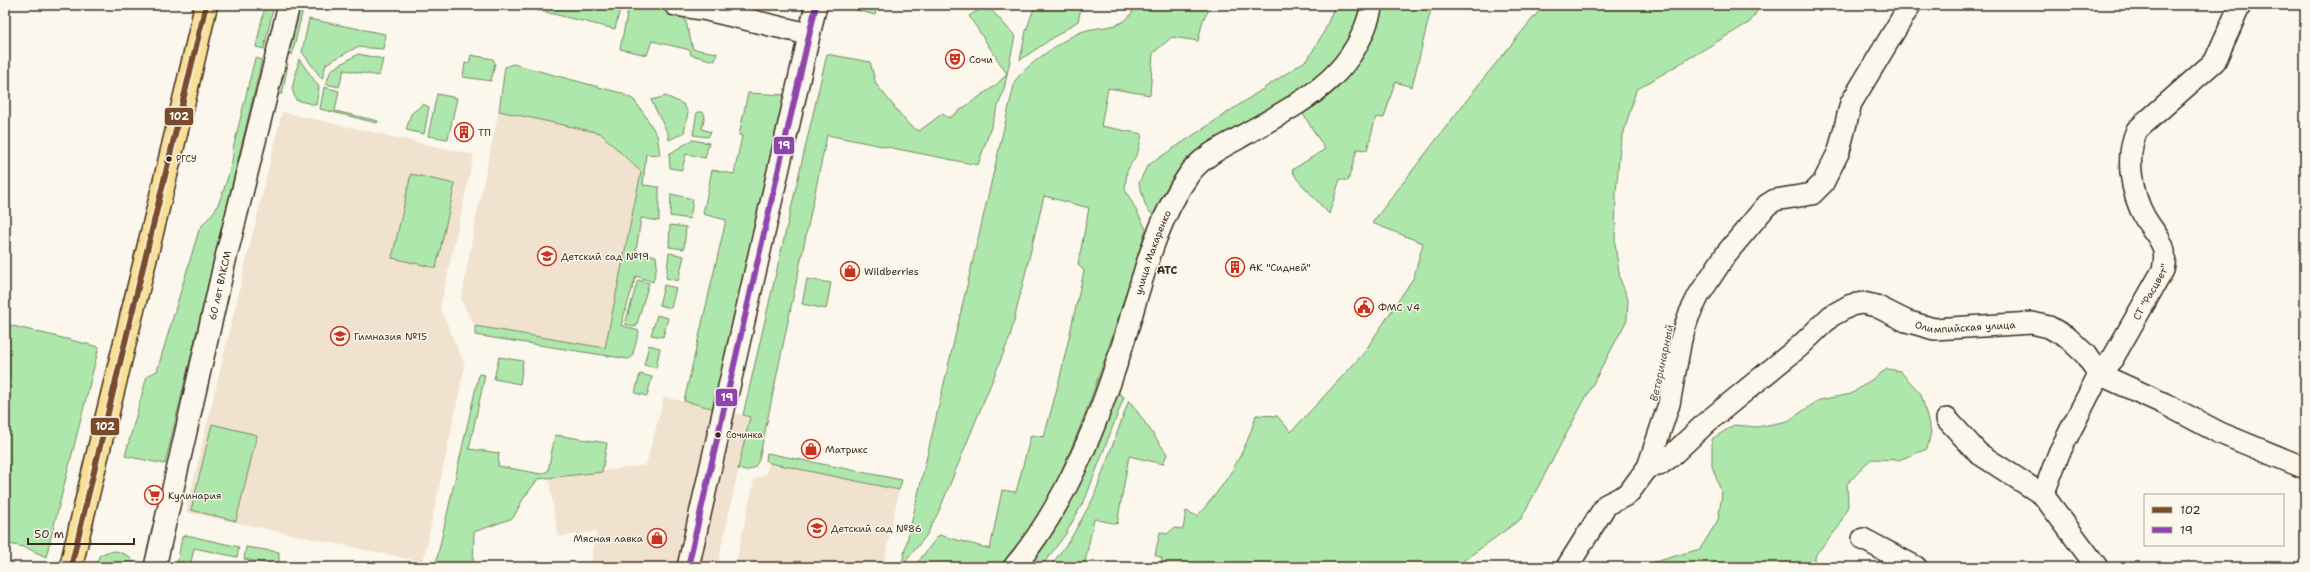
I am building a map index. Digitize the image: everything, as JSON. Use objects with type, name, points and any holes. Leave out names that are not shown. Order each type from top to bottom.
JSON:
[{"type":"main road","points":[[71,567],[106,416],[186,98],[206,5]]},
{"type":"street","name":"60 лет ВЛКСМ","points":[[154,567],[225,261],[289,5]]},
{"type":"street","points":[[675,5],[707,10],[808,34]]},
{"type":"street","points":[[688,567],[808,34],[816,5]]},
{"type":"street","name":"улица Макаренко","points":[[1014,567],[1032,545],[1051,514],[1080,454],[1109,387],[1156,234],[1176,193],[1192,171],[1210,154],[1317,92],[1349,61],[1367,26],[1372,5]]},
{"type":"street","points":[[1568,567],[1606,505],[1628,494],[1648,467],[1669,404],[1681,340],[1699,295],[1726,254],[1767,205],[1775,200],[1812,194],[1823,183],[1839,151],[1851,103],[1910,5]]},
{"type":"street","name":"СТ \"Расцвет\"","points":[[2043,495],[2059,454],[2099,374],[2113,358],[2163,270],[2166,257],[2164,246],[2136,200],[2132,184],[2131,142],[2137,130],[2215,61],[2240,5]]},
{"type":"street","name":"Олимпийская улица","points":[[1648,467],[1659,465],[1670,457],[1707,422],[1784,360],[1831,316],[1851,304],[1863,302],[1876,306],[1906,322],[1934,329],[2032,323],[2049,327],[2068,338],[2085,354],[2099,374]]},
{"type":"street","points":[[2099,374],[2165,404],[2220,433],[2305,468]]},
{"type":"street","points":[[1947,419],[1978,453],[2043,495],[2097,567]]},
{"type":"street","points":[[1863,539],[1916,567]]},
{"type":"shaded area","name":"Детский сад №19","points":[[499,111],[600,133],[641,172],[605,348],[475,326],[461,301],[477,212]]},
{"type":"shaded area","name":"Гимназия №15","points":[[282,112],[474,155],[440,308],[465,365],[423,562],[186,512]]},
{"type":"shaded area","name":"Сочинка","points":[[664,397],[750,417],[717,567],[590,567],[597,531],[558,537],[549,479],[646,465]]},
{"type":"shaded area","name":"Детский сад №86","points":[[770,463],[899,490],[883,567],[735,567],[754,480],[765,474]]},
{"type":"green space","points":[[265,5],[274,5],[264,49],[256,47]]},
{"type":"green space","points":[[296,5],[304,5],[292,55],[285,52]]},
{"type":"green space","points":[[516,5],[621,5],[615,29]]},
{"type":"green space","points":[[629,5],[683,11],[693,49],[717,53],[715,61],[691,55],[690,50],[652,41],[647,55],[620,49]]},
{"type":"green space","points":[[839,5],[877,5],[875,15]]},
{"type":"green space","points":[[987,5],[1015,36],[1004,89],[978,165],[827,135],[759,460],[754,468],[746,471],[738,469],[750,417],[743,415],[827,54],[870,62],[876,84],[909,125],[919,131],[942,114],[949,118],[996,85],[1007,74],[969,16]]},
{"type":"green space","points":[[1035,5],[1082,5],[1078,21],[1020,60],[1026,31]]},
{"type":"green space","points":[[1135,5],[1212,5],[1203,20],[1198,41],[1172,37],[1153,53],[1150,95],[1108,88],[1101,126],[1142,134],[1138,152],[1127,171],[1125,189],[1146,229],[1112,336],[1088,406],[1074,441],[1039,517],[1023,539],[999,567],[914,567],[939,535],[990,549],[1002,490],[1016,492],[1031,435],[1044,437],[1060,377],[1084,271],[1078,264],[1089,208],[1044,196],[1010,337],[939,511],[926,536],[901,567],[1015,81],[1027,68],[1065,40],[1081,32],[1113,26],[1120,23],[1131,14]]},
{"type":"green space","points":[[1335,5],[1364,5],[1359,25],[1340,57],[1311,83],[1203,150],[1155,218],[1146,207],[1139,183],[1147,166],[1308,59],[1325,30]]},
{"type":"green space","points":[[1380,5],[1432,5],[1412,87],[1395,82],[1384,118],[1376,117],[1367,150],[1357,149],[1348,181],[1340,179],[1329,214],[1297,179],[1292,170],[1325,149],[1300,109],[1358,62],[1375,30]]},
{"type":"green space","points":[[1544,5],[1761,5],[1750,22],[1636,90],[1620,146],[1616,193],[1615,244],[1620,279],[1628,299],[1627,320],[1521,519],[1463,561],[1462,567],[1160,567],[1162,558],[1155,555],[1160,532],[1167,534],[1174,528],[1183,529],[1186,511],[1197,516],[1207,505],[1233,469],[1252,429],[1256,415],[1277,416],[1291,432],[1363,354],[1414,277],[1423,243],[1372,223],[1483,79]]},
{"type":"green space","points":[[309,19],[385,34],[383,49],[357,47],[326,64],[322,79],[302,52]]},
{"type":"green space","points":[[358,54],[383,59],[379,76],[344,70],[339,87],[326,84],[331,70]]},
{"type":"green space","points":[[471,55],[493,59],[495,63],[491,81],[463,77],[465,63],[469,64]]},
{"type":"green space","points":[[255,58],[262,60],[165,464],[125,456],[147,376],[157,371],[199,230],[215,210],[227,180]]},
{"type":"green space","points":[[299,59],[319,87],[316,105],[296,100],[292,89]]},
{"type":"green space","points":[[279,62],[288,64],[282,94],[273,93]]},
{"type":"green space","points":[[513,64],[621,93],[634,100],[657,135],[660,155],[646,154],[643,185],[659,187],[659,221],[641,218],[636,251],[656,256],[657,265],[653,282],[636,276],[621,325],[639,331],[632,357],[628,359],[475,335],[475,326],[605,348],[641,172],[600,133],[499,111],[505,67]]},
{"type":"green space","points":[[324,87],[339,91],[335,111],[378,121],[377,123],[320,109]]},
{"type":"green space","points":[[748,93],[785,95],[715,409],[684,401],[726,220],[703,214],[712,170],[734,174],[742,136],[739,135]]},
{"type":"green space","points":[[437,94],[457,98],[448,139],[428,136]]},
{"type":"green space","points":[[666,96],[683,104],[688,112],[684,133],[669,140],[668,134],[651,100]]},
{"type":"green space","points":[[423,104],[429,107],[424,134],[406,130],[411,114]]},
{"type":"green space","points":[[697,112],[703,112],[705,115],[702,129],[711,132],[708,137],[693,135]]},
{"type":"green space","points":[[692,140],[709,143],[705,158],[686,154],[682,170],[670,168],[669,154]]},
{"type":"green space","points":[[411,174],[455,184],[436,268],[392,258]]},
{"type":"green space","points":[[671,194],[693,199],[690,219],[670,216]]},
{"type":"green space","points":[[670,225],[686,227],[684,249],[669,247]]},
{"type":"green space","points":[[669,253],[684,256],[678,281],[666,278]]},
{"type":"green space","points":[[807,279],[831,283],[826,309],[802,304]]},
{"type":"green space","points":[[638,280],[649,283],[636,327],[625,324]]},
{"type":"green space","points":[[664,285],[676,288],[671,308],[659,305]]},
{"type":"green space","points":[[657,315],[668,318],[663,337],[651,335]]},
{"type":"green space","points":[[5,324],[99,347],[46,557],[27,548],[5,543]]},
{"type":"green space","points":[[649,345],[660,348],[656,368],[644,365]]},
{"type":"green space","points":[[499,357],[523,361],[520,384],[494,379]]},
{"type":"green space","points":[[1887,369],[1900,371],[1921,394],[1931,432],[1927,449],[1899,460],[1871,459],[1847,484],[1848,506],[1838,528],[1816,554],[1813,567],[1637,567],[1700,549],[1718,520],[1722,494],[1712,466],[1712,439],[1734,425],[1757,427],[1788,421],[1819,400],[1851,394]]},
{"type":"green space","points":[[479,374],[485,375],[469,449],[499,453],[498,466],[541,474],[548,471],[555,435],[607,443],[602,472],[538,479],[523,499],[513,518],[474,532],[473,567],[435,567]]},
{"type":"green space","points":[[640,374],[652,377],[647,396],[635,393]]},
{"type":"green space","points":[[1117,392],[1124,397],[1086,497],[1065,535],[1041,567],[1025,567]]},
{"type":"green space","points":[[1129,400],[1167,454],[1163,464],[1129,456],[1117,524],[1094,519],[1084,567],[1050,567],[1071,538],[1093,499]]},
{"type":"green space","points":[[212,424],[257,435],[236,521],[191,510]]},
{"type":"green space","points":[[767,453],[902,480],[899,490],[770,463],[766,461]]},
{"type":"green space","points":[[186,535],[239,547],[237,557],[194,548],[190,567],[177,565],[182,537]]},
{"type":"green space","points":[[246,547],[279,552],[279,566],[244,559]]},
{"type":"green space","points":[[116,551],[129,556],[136,567],[96,567],[99,556],[107,552]]},
{"type":"transit line","name":"102","points":[[71,567],[206,5]]},
{"type":"transit line","name":"19","points":[[688,567],[816,5]]},
{"type":"place","name":"Сочи","points":[[955,59]]},
{"type":"place","name":"ТП","points":[[464,132]]},
{"type":"place","name":"РГСУ","points":[[169,159]]},
{"type":"place","name":"Детский сад №19","points":[[547,256]]},
{"type":"place","name":"АК \"Сидней\"","points":[[1235,267]]},
{"type":"place","name":"Wildberries","points":[[850,271]]},
{"type":"place","name":"ФМС √4","points":[[1364,307]]},
{"type":"place","name":"Гимназия №15","points":[[340,336]]},
{"type":"place","name":"Сочинка","points":[[718,435]]},
{"type":"place","name":"Матрикс","points":[[811,449]]},
{"type":"place","name":"Кулинария","points":[[154,495]]},
{"type":"place","name":"Детский сад №86","points":[[817,528]]},
{"type":"place","name":"Мясная лавка","points":[[657,538]]},
{"type":"district","name":"АТС","points":[[1167,270]]},
{"type":"water label","name":"Ветеринарный","points":[[1662,363]]}]
